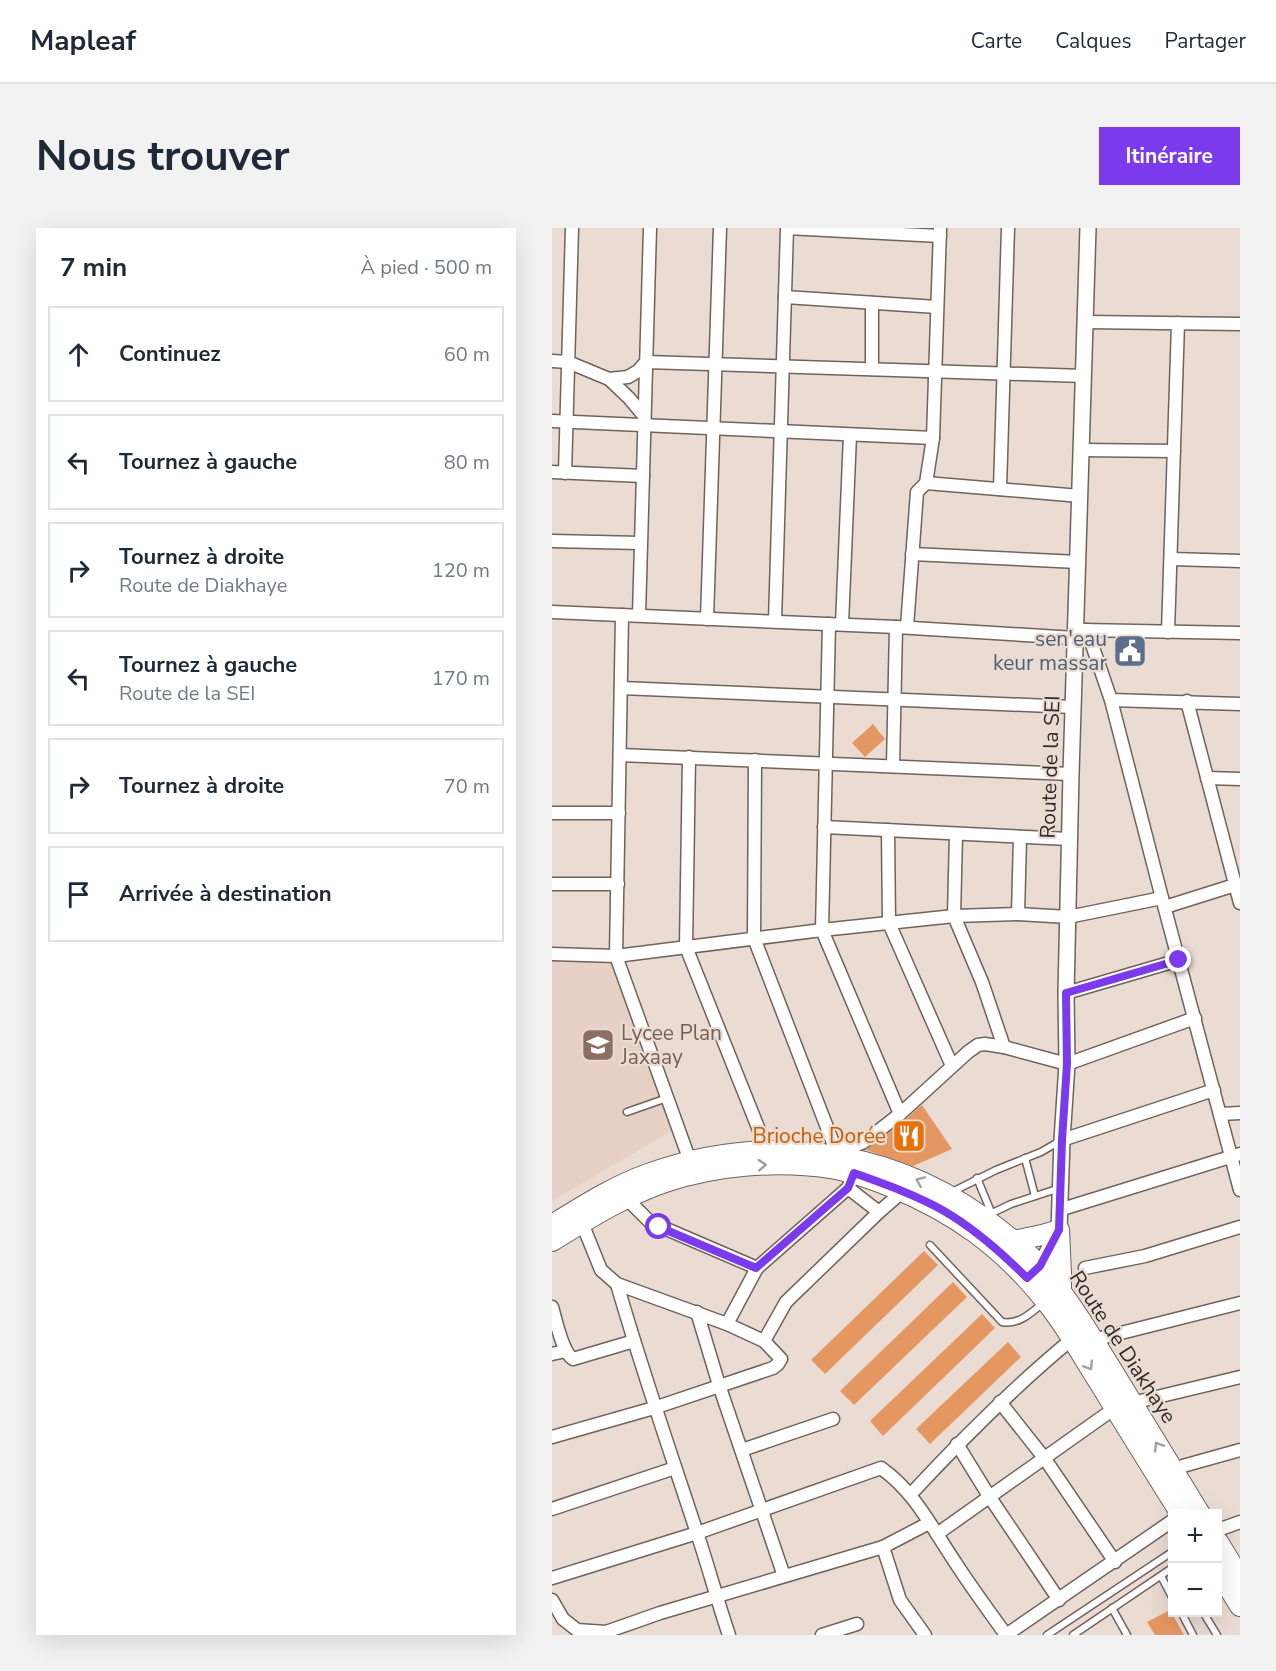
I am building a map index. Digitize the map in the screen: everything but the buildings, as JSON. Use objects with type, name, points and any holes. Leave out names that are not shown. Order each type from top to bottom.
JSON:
[{"type":"main road","name":"Route de Diakhaye","points":[[552,1225],[633,1180],[675,1165],[718,1155],[767,1150],[834,1152],[872,1163],[933,1186],[987,1215],[1013,1241],[1033,1272],[1093,1340],[1123,1406],[1178,1509]]},
{"type":"main road","name":"Route de Diakhaye","points":[[552,1241],[626,1198],[666,1182],[697,1173],[733,1167],[813,1166],[851,1181],[902,1192],[945,1212],[1002,1254],[1033,1272]]},
{"type":"main road","points":[[1013,1241],[1059,1230],[1061,1274],[1054,1297]]},
{"type":"main road","name":"Route de Diakhaye","points":[[1054,1297],[1072,1339],[1172,1469],[1197,1509]]},
{"type":"main road","points":[[1222,1549],[1240,1578]]},
{"type":"main road","points":[[1222,1577],[1240,1606]]},
{"type":"street","points":[[565,473],[572,228]]},
{"type":"street","points":[[639,615],[650,228]]},
{"type":"street","points":[[707,618],[720,228]]},
{"type":"street","points":[[775,621],[787,228],[940,232],[933,438],[926,483],[917,492],[912,554],[894,699],[893,766]]},
{"type":"street","points":[[1000,489],[1008,228]]},
{"type":"street","name":"Route de la SEI","points":[[1033,1272],[1059,1230],[1067,1064],[1066,993],[1071,774],[1073,706],[1079,633],[1078,562],[1088,228]]},
{"type":"street","points":[[785,297],[937,308]]},
{"type":"street","points":[[872,303],[872,369]]},
{"type":"street","points":[[1086,322],[1240,324]]},
{"type":"street","points":[[1168,632],[1178,323]]},
{"type":"street","points":[[552,361],[568,362],[609,379],[629,398],[644,421]]},
{"type":"street","points":[[609,379],[628,377],[646,362]]},
{"type":"street","points":[[646,362],[1084,376]]},
{"type":"street","points":[[552,421],[644,421],[714,429],[933,438]]},
{"type":"street","points":[[842,624],[850,435]]},
{"type":"street","points":[[1081,450],[1174,451]]},
{"type":"street","points":[[552,472],[643,476]]},
{"type":"street","points":[[926,483],[1080,496]]},
{"type":"street","points":[[552,541],[640,543]]},
{"type":"street","points":[[912,554],[1078,562]]},
{"type":"street","points":[[1171,559],[1240,561]]},
{"type":"street","points":[[552,612],[1079,633],[1240,633]]},
{"type":"street","points":[[622,615],[616,956],[690,1161]]},
{"type":"street","points":[[829,624],[822,930],[900,1114]]},
{"type":"street","points":[[1079,633],[1111,700],[1220,1114],[1236,1155],[1240,1190]]},
{"type":"street","points":[[621,688],[1073,706]]},
{"type":"street","points":[[1111,700],[1240,704]]},
{"type":"street","points":[[1187,701],[1240,903]]},
{"type":"street","points":[[620,755],[1071,774]]},
{"type":"street","points":[[689,758],[686,947],[767,1150]]},
{"type":"street","points":[[755,760],[754,938],[834,1152],[862,1143],[900,1114],[978,1045],[1004,1047],[1067,1064],[1195,1018]]},
{"type":"street","points":[[1207,778],[1240,779]]},
{"type":"street","points":[[552,813],[619,813]]},
{"type":"street","points":[[824,827],[1070,839]]},
{"type":"street","points":[[888,830],[889,922],[952,1066]]},
{"type":"street","points":[[956,834],[954,916],[982,982],[1004,1047]]},
{"type":"street","points":[[1018,914],[1020,837]]},
{"type":"street","points":[[552,884],[618,884]]},
{"type":"street","points":[[552,954],[616,956],[954,916],[1018,914],[1068,917],[1164,903],[1235,885]]},
{"type":"street","points":[[1066,993],[1179,960]]},
{"type":"street","points":[[1062,1140],[1214,1090]]},
{"type":"street","points":[[1220,1114],[1240,1113]]},
{"type":"street","points":[[1059,1210],[1236,1155]]},
{"type":"street","points":[[728,1324],[756,1268],[851,1181],[879,1212]]},
{"type":"street","points":[[764,1341],[786,1302],[902,1192]]},
{"type":"street","points":[[626,1198],[650,1222],[756,1268]]},
{"type":"street","points":[[552,1437],[654,1408],[773,1368],[781,1359],[764,1341],[728,1324],[617,1284],[601,1270],[582,1223]]},
{"type":"street","points":[[1085,1268],[1145,1256],[1240,1227]]},
{"type":"street","points":[[617,1284],[654,1408],[729,1635]]},
{"type":"street","points":[[1093,1340],[1240,1303]]},
{"type":"street","points":[[552,1307],[570,1358],[577,1359],[634,1341]]},
{"type":"street","points":[[697,1312],[719,1385],[784,1576]]},
{"type":"street","points":[[911,1494],[1000,1402],[1072,1339]]},
{"type":"street","points":[[552,1354],[566,1351]]},
{"type":"street","points":[[937,1534],[989,1496],[1123,1406],[1240,1377]]},
{"type":"street","points":[[1000,1402],[1045,1459],[1115,1562]]},
{"type":"street","points":[[742,1450],[832,1419]]},
{"type":"street","points":[[957,1444],[1059,1600]]},
{"type":"street","points":[[1172,1469],[1240,1450]]},
{"type":"street","points":[[552,1509],[675,1468]]},
{"type":"street","points":[[552,1578],[697,1533],[880,1468],[911,1494],[956,1565],[1006,1635],[1168,1525]]},
{"type":"street","points":[[1222,1529],[1240,1522]]},
{"type":"street","points":[[552,1600],[574,1633],[606,1632],[660,1613],[882,1547],[929,1523]]},
{"type":"street","points":[[882,1547],[900,1600],[925,1635]]},
{"type":"street","points":[[822,1635],[857,1624]]},
{"type":"lane","points":[[627,1112],[667,1098]]},
{"type":"lane","points":[[947,1194],[1041,1152],[1062,1140]]},
{"type":"lane","points":[[1024,1158],[1035,1196]]},
{"type":"lane","points":[[977,1179],[987,1215],[1060,1188]]},
{"type":"lane","points":[[930,1245],[1002,1322],[1008,1323],[1022,1319],[1054,1297]]},
{"type":"lane","points":[[1047,1635],[1168,1555]]},
{"type":"lane","points":[[1072,1635],[1168,1571]]},
{"type":"lane","points":[[1161,1576],[1168,1588]]},
{"type":"lane","points":[[1112,1608],[1127,1635]]},
{"type":"lane","points":[[1184,1617],[1193,1635]]},
{"type":"lane","points":[[1206,1617],[1217,1635]]},
{"type":"shaded area","name":"Lycee Plan Jaxaay","points":[[611,960],[675,1129],[552,1201],[552,961]]},
{"type":"place","name":"sen'eau keur massar","points":[[1130,651]]},
{"type":"place","name":"Lycee Plan Jaxaay","points":[[598,1045]]},
{"type":"place","name":"Brioche Dorée","points":[[909,1136]]},
{"type":"route","points":[[659,1227],[756,1268],[848,1188],[854,1173],[945,1212],[1002,1254],[1027,1278],[1040,1266],[1059,1230],[1067,1064],[1066,993],[1179,960]]}]
